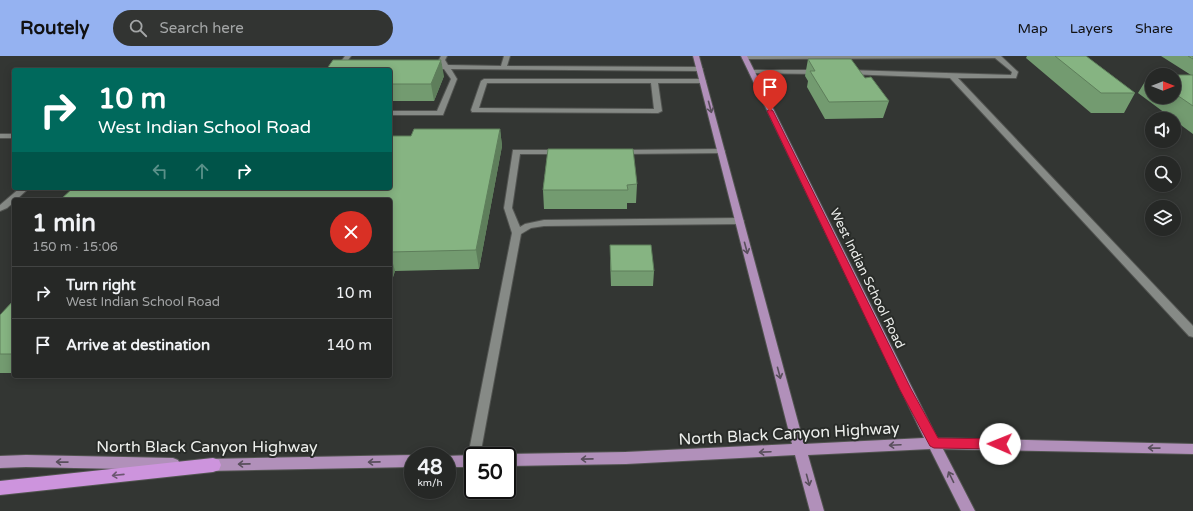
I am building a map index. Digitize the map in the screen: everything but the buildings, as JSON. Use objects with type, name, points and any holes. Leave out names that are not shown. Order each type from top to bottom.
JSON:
[{"type":"highway","points":[[0,488],[213,465]]},
{"type":"main road","points":[[696,56],[817,510]]},
{"type":"main road","name":"West Indian School Road","points":[[745,57],[906,390],[968,511]]},
{"type":"main road","name":"North Black Canyon Highway","points":[[516,460],[626,458],[934,443],[1193,448]]},
{"type":"main road","name":"North Black Canyon Highway","points":[[0,462],[26,461],[213,465],[404,462]]},
{"type":"lane","points":[[339,68],[348,56]]},
{"type":"lane","points":[[392,113],[440,113],[454,78],[442,60],[444,56]]},
{"type":"lane","points":[[503,68],[507,56]]},
{"type":"lane","points":[[745,57],[997,56],[1015,72],[1014,77],[842,72]]},
{"type":"lane","points":[[339,68],[348,67]]},
{"type":"lane","points":[[424,67],[700,69]]},
{"type":"lane","points":[[752,72],[827,72]]},
{"type":"lane","points":[[952,76],[1193,333]]},
{"type":"lane","points":[[654,81],[658,111],[475,110],[484,81],[654,81],[703,81]]},
{"type":"lane","points":[[0,136],[12,136]]},
{"type":"lane","points":[[609,152],[721,151]]},
{"type":"lane","points":[[476,447],[517,234],[508,208],[516,152],[570,152]]},
{"type":"lane","points":[[13,198],[23,190]]},
{"type":"lane","points":[[0,208],[12,199]]},
{"type":"lane","points":[[517,234],[528,226],[544,223],[740,222]]},
{"type":"route","points":[[770,111],[906,390],[934,443],[1000,444]]}]
